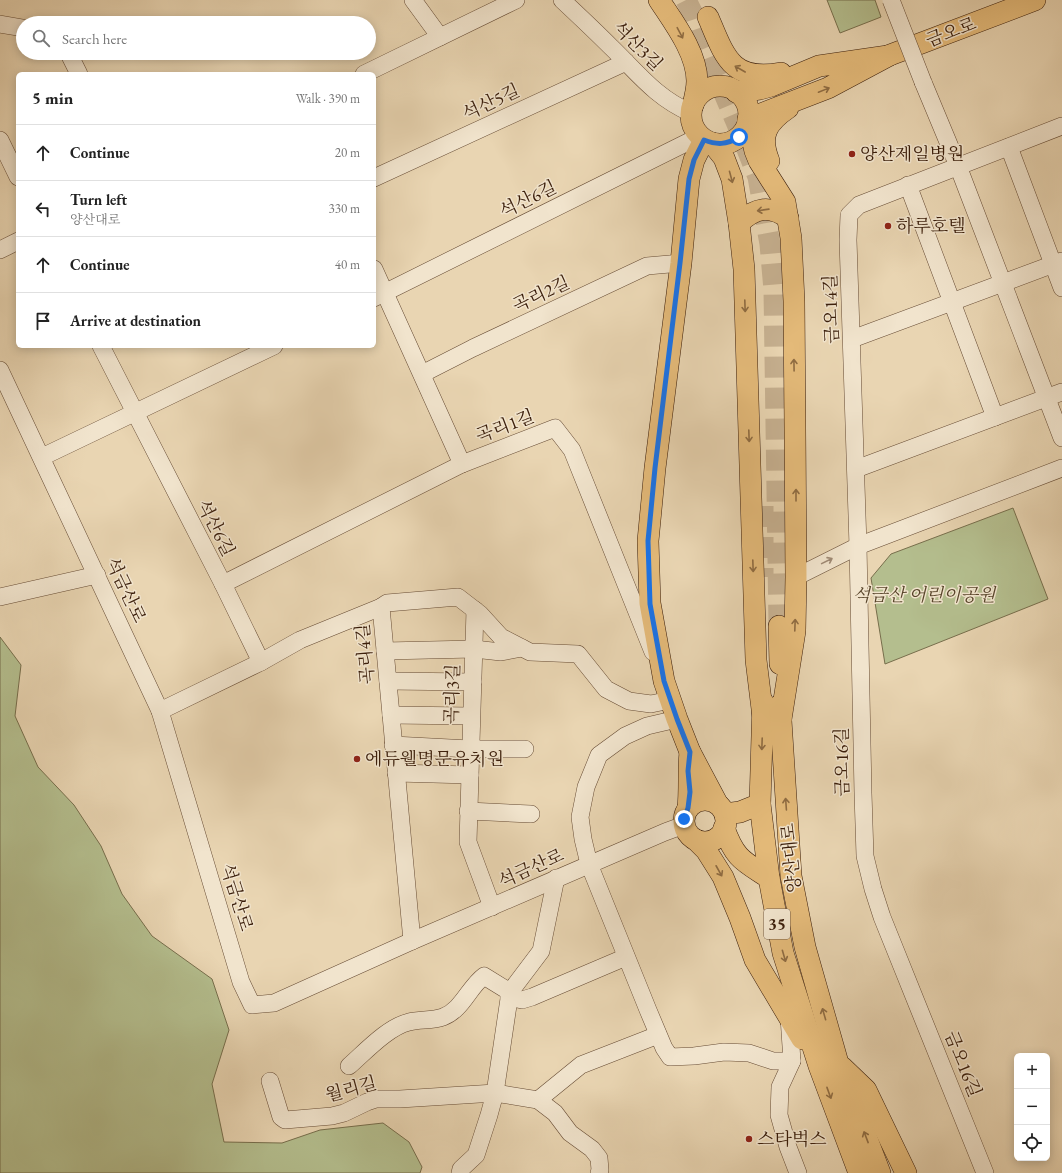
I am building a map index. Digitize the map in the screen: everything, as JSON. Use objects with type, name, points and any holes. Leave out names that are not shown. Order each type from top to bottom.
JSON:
[{"type":"main road","points":[[659,0],[676,25],[690,52],[696,68],[697,81],[691,121],[694,129],[724,158],[732,179],[739,223],[744,269],[756,660],[772,718]]},
{"type":"main road","name":"금오로","points":[[748,120],[828,88],[888,56],[1036,0]]},
{"type":"main road","points":[[706,9],[720,46],[728,59],[733,65],[750,74],[759,76],[770,75],[819,66]]},
{"type":"main road","points":[[706,9],[709,40],[714,61],[734,90],[742,97],[746,104],[750,136],[757,156],[787,210]]},
{"type":"main road","name":"금오로","points":[[734,90],[760,89],[771,86],[819,66],[888,56]]},
{"type":"main road","points":[[692,109],[697,97],[704,91],[722,87],[734,90]]},
{"type":"main road","points":[[772,718],[795,631],[794,301],[791,238],[787,210],[778,178],[766,154],[764,135],[767,128],[781,112],[803,98]]},
{"type":"main road","points":[[705,140],[722,144],[735,140],[745,130],[748,120]]},
{"type":"main road","name":"양산대로","points":[[705,140],[694,160],[689,179],[655,468],[648,541],[650,604],[664,681],[690,752],[722,815],[728,838],[738,857],[769,878]]},
{"type":"main road","points":[[739,223],[749,215],[762,209],[770,209],[780,212],[787,210]]},
{"type":"main road","name":"양산대로","points":[[771,627],[764,664],[791,876],[828,1064],[859,1173]]},
{"type":"main road","name":"양산대로","points":[[772,718],[760,804],[769,878],[783,953],[828,1064],[880,1173]]},
{"type":"main road","points":[[690,752],[688,771],[690,792],[689,824],[723,877],[755,960],[789,1017],[828,1064],[866,1090],[906,1173]]},
{"type":"main road","points":[[704,799],[722,815],[721,834],[709,841],[703,842],[689,824],[692,804],[704,799]]},
{"type":"main road","points":[[722,815],[740,812],[760,804]]},
{"type":"street","points":[[413,0],[440,37]]},
{"type":"street","points":[[368,72],[516,0]]},
{"type":"street","name":"석산3길","points":[[562,0],[652,89],[668,101],[692,109]]},
{"type":"street","points":[[891,0],[958,166],[1003,283],[1054,394],[1062,438]]},
{"type":"street","points":[[0,26],[16,27]]},
{"type":"street","points":[[72,60],[78,72]]},
{"type":"street","name":"석산5길","points":[[376,177],[626,62]]},
{"type":"street","name":"금오14길","points":[[858,546],[848,240],[849,215],[859,205],[1062,126]]},
{"type":"street","points":[[0,140],[16,173]]},
{"type":"street","name":"석산6길","points":[[380,295],[705,140]]},
{"type":"street","points":[[1009,147],[1058,263],[1062,288]]},
{"type":"street","points":[[908,185],[995,417]]},
{"type":"street","points":[[0,250],[16,242]]},
{"type":"street","name":"곡리2길","points":[[422,374],[473,348],[647,266],[680,263]]},
{"type":"street","points":[[852,339],[1058,263]]},
{"type":"street","points":[[376,278],[380,295],[422,374],[462,464]]},
{"type":"street","name":"석산6길","points":[[102,348],[261,662]]},
{"type":"street","points":[[42,457],[270,348]]},
{"type":"street","name":"석금산로","points":[[0,370],[160,712],[241,982],[252,1005],[274,1002],[556,878],[665,832],[689,824]]},
{"type":"street","points":[[856,469],[1054,394]]},
{"type":"street","name":"곡리1길","points":[[222,584],[462,464],[555,428],[572,450],[664,681]]},
{"type":"street","points":[[796,576],[858,546],[1062,468]]},
{"type":"street","name":"금오16길","points":[[858,546],[862,785],[865,856],[872,889],[882,917],[985,1173]]},
{"type":"street","points":[[0,597],[97,576]]},
{"type":"street","points":[[381,608],[387,603],[458,596],[475,610],[501,636],[522,648]]},
{"type":"street","name":"곡리4길","points":[[160,712],[261,662],[300,640],[381,608],[412,941]]},
{"type":"street","points":[[385,651],[474,649],[475,610]]},
{"type":"street","name":"곡리3길","points":[[492,907],[468,842],[474,649],[501,652],[522,648],[530,652],[578,654],[606,689],[629,701],[674,710]]},
{"type":"street","points":[[388,681],[473,682]]},
{"type":"street","points":[[674,710],[647,726],[625,736],[599,754],[586,787],[580,817],[589,864],[658,1035],[670,1057],[694,1056],[724,1052],[749,1053],[773,1061],[792,1061]]},
{"type":"street","points":[[391,715],[472,716]]},
{"type":"street","points":[[393,745],[470,749],[526,749]]},
{"type":"street","points":[[396,773],[470,775]]},
{"type":"street","points":[[468,811],[531,814]]},
{"type":"street","points":[[460,1173],[461,1169],[476,1155],[495,1093],[509,994],[541,951],[556,878]]},
{"type":"street","points":[[509,994],[522,1000],[532,997],[626,957]]},
{"type":"street","name":"월리길","points":[[349,1066],[396,1027],[408,1022],[443,1017],[466,998],[478,980],[484,976],[509,994]]},
{"type":"street","points":[[789,1017],[792,1061],[780,1087],[779,1115],[788,1147],[798,1173]]},
{"type":"street","points":[[538,1100],[581,1065],[658,1035]]},
{"type":"street","name":"월리길","points":[[270,1080],[280,1117],[285,1120],[332,1116],[344,1113],[376,1099],[400,1099],[495,1093],[538,1100],[555,1113],[570,1132],[592,1149],[598,1158],[596,1171]]},
{"type":"green space","points":[[827,0],[875,0],[881,17],[840,33]]},
{"type":"green space","name":"석금산 어린이공원","points":[[1013,508],[1048,599],[885,664],[871,578],[891,554]]},
{"type":"green space","points":[[0,637],[21,665],[15,716],[38,767],[74,805],[101,846],[122,894],[152,936],[212,979],[229,1030],[212,1084],[224,1142],[282,1143],[320,1130],[383,1123],[409,1142],[422,1167],[420,1173],[0,1173]]},
{"type":"tunnel","points":[[686,0],[693,14],[702,41],[758,177],[770,244],[774,290],[779,626]]},
{"type":"tunnel","points":[[763,506],[763,577]]},
{"type":"place","name":"양산제일병원","points":[[852,154]]},
{"type":"place","name":"하루호텔","points":[[888,226]]},
{"type":"place","name":"에듀웰명문유치원","points":[[357,759]]},
{"type":"place","name":"스타벅스","points":[[749,1139]]},
{"type":"route","points":[[684,819],[688,808],[690,792],[688,771],[690,752],[664,681],[650,604],[648,541],[655,468],[689,179],[694,160],[704,140],[722,144],[731,142],[739,137]]}]
